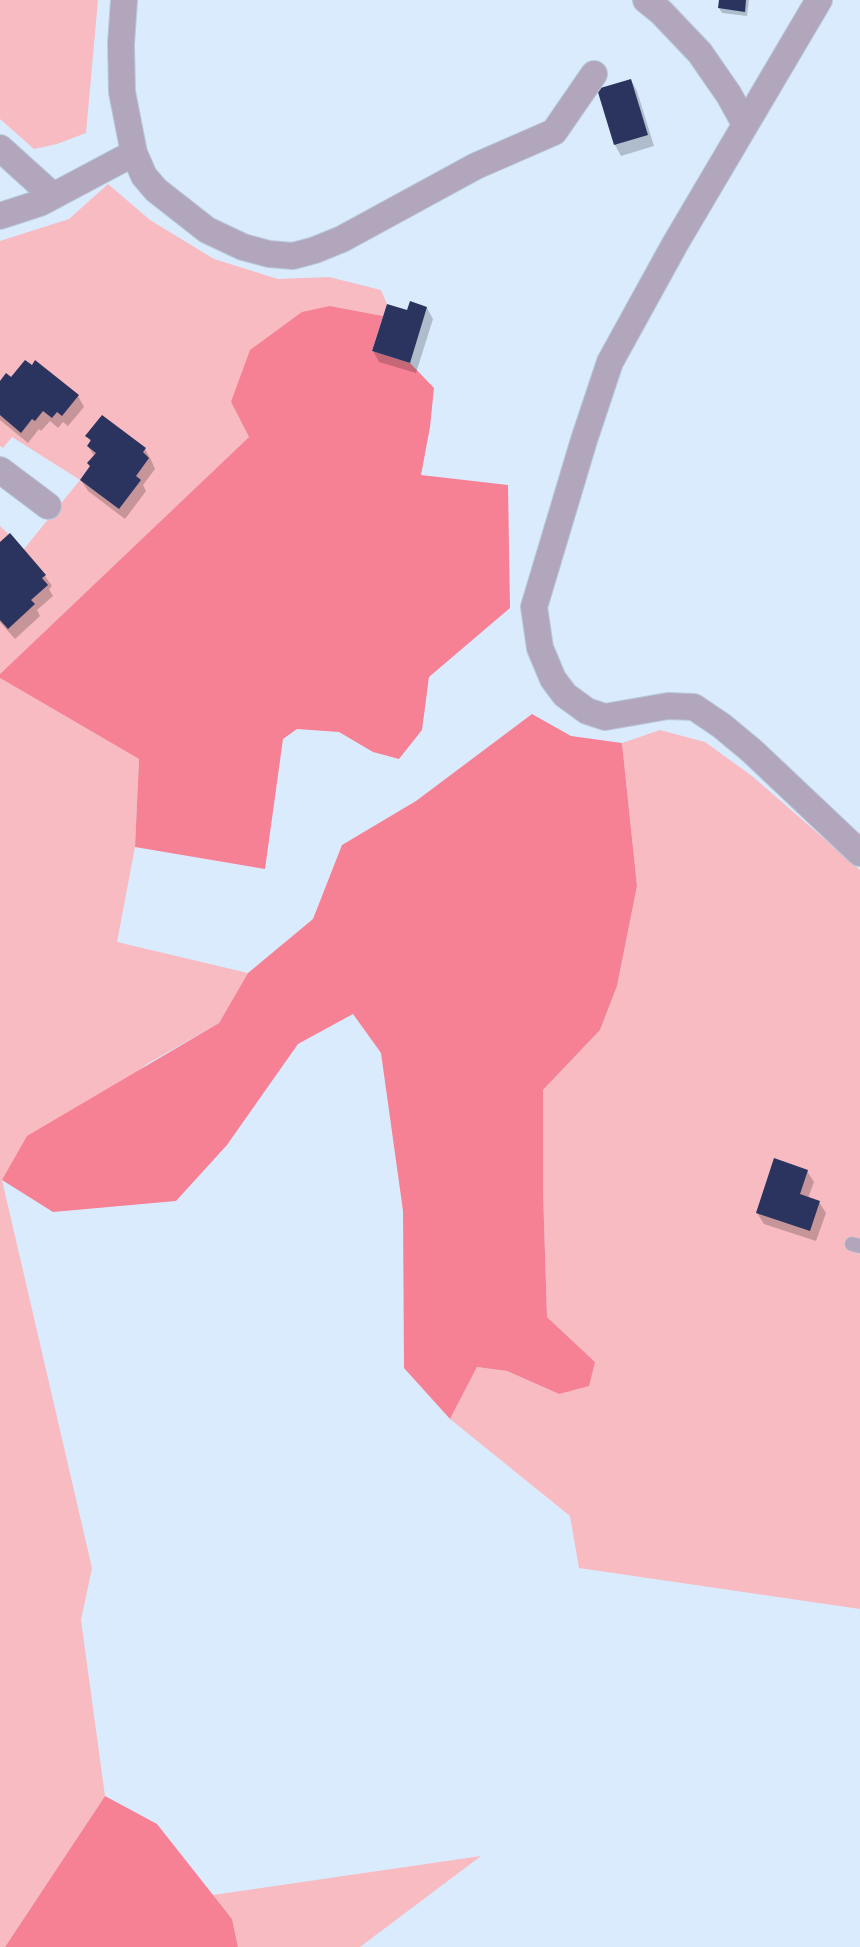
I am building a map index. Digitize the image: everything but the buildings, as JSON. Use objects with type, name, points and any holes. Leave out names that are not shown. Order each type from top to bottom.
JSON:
[{"type":"street","points":[[124,0],[121,44],[122,92],[134,153],[144,176],[156,190],[207,230],[243,247],[269,254],[293,256],[315,250],[342,239],[476,166],[554,132],[594,74]]},
{"type":"street","points":[[646,0],[661,12],[700,53],[745,124]]},
{"type":"street","points":[[819,0],[745,124],[610,362],[584,440],[534,607],[540,648],[553,679],[565,695],[587,711],[605,717],[668,706],[694,707],[722,726],[752,751],[860,853]]},
{"type":"street","points":[[0,148],[53,196]]},
{"type":"street","points":[[0,216],[40,203],[134,153]]},
{"type":"street","points":[[0,470],[48,506]]},
{"type":"shaded area","points":[[0,0],[98,0],[86,133],[57,144],[34,149],[0,119]]},
{"type":"shaded area","points":[[108,184],[150,220],[214,259],[278,279],[329,277],[381,290],[387,304],[383,316],[330,306],[231,402],[249,437],[0,674],[0,526],[24,549],[80,480],[12,437],[3,448],[0,446],[0,241],[69,219]]},
{"type":"shaded area","points":[[330,306],[383,316],[372,351],[410,363],[434,388],[430,427],[421,475],[508,485],[510,608],[429,677],[422,730],[399,759],[373,752],[339,732],[297,729],[283,739],[265,869],[135,847],[139,759],[0,678],[0,674],[249,437],[231,402],[250,350],[302,312]]},
{"type":"shaded area","points":[[0,678],[139,759],[135,847],[117,942],[248,973],[219,1023],[147,1064],[2,1180],[92,1568],[81,1620],[105,1796],[5,1947],[0,1947]]},
{"type":"shaded area","points":[[532,714],[571,736],[622,743],[637,886],[617,986],[600,1030],[543,1090],[543,1190],[547,1317],[595,1362],[589,1386],[559,1394],[507,1371],[477,1367],[450,1419],[404,1368],[403,1211],[381,1053],[353,1014],[298,1044],[227,1145],[176,1201],[53,1212],[2,1180],[27,1136],[219,1023],[248,973],[313,919],[342,845],[416,801]]},
{"type":"shaded area","points":[[660,730],[705,742],[752,776],[860,870],[860,1609],[579,1568],[570,1516],[450,1419],[477,1367],[507,1371],[559,1394],[595,1362],[547,1317],[543,1190],[543,1090],[600,1030],[617,986],[637,886],[622,743]]},
{"type":"shaded area","points":[[105,1796],[157,1824],[232,1919],[238,1947],[5,1947]]},
{"type":"shaded area","points":[[481,1856],[360,1947],[238,1947],[232,1919],[213,1895]]}]
